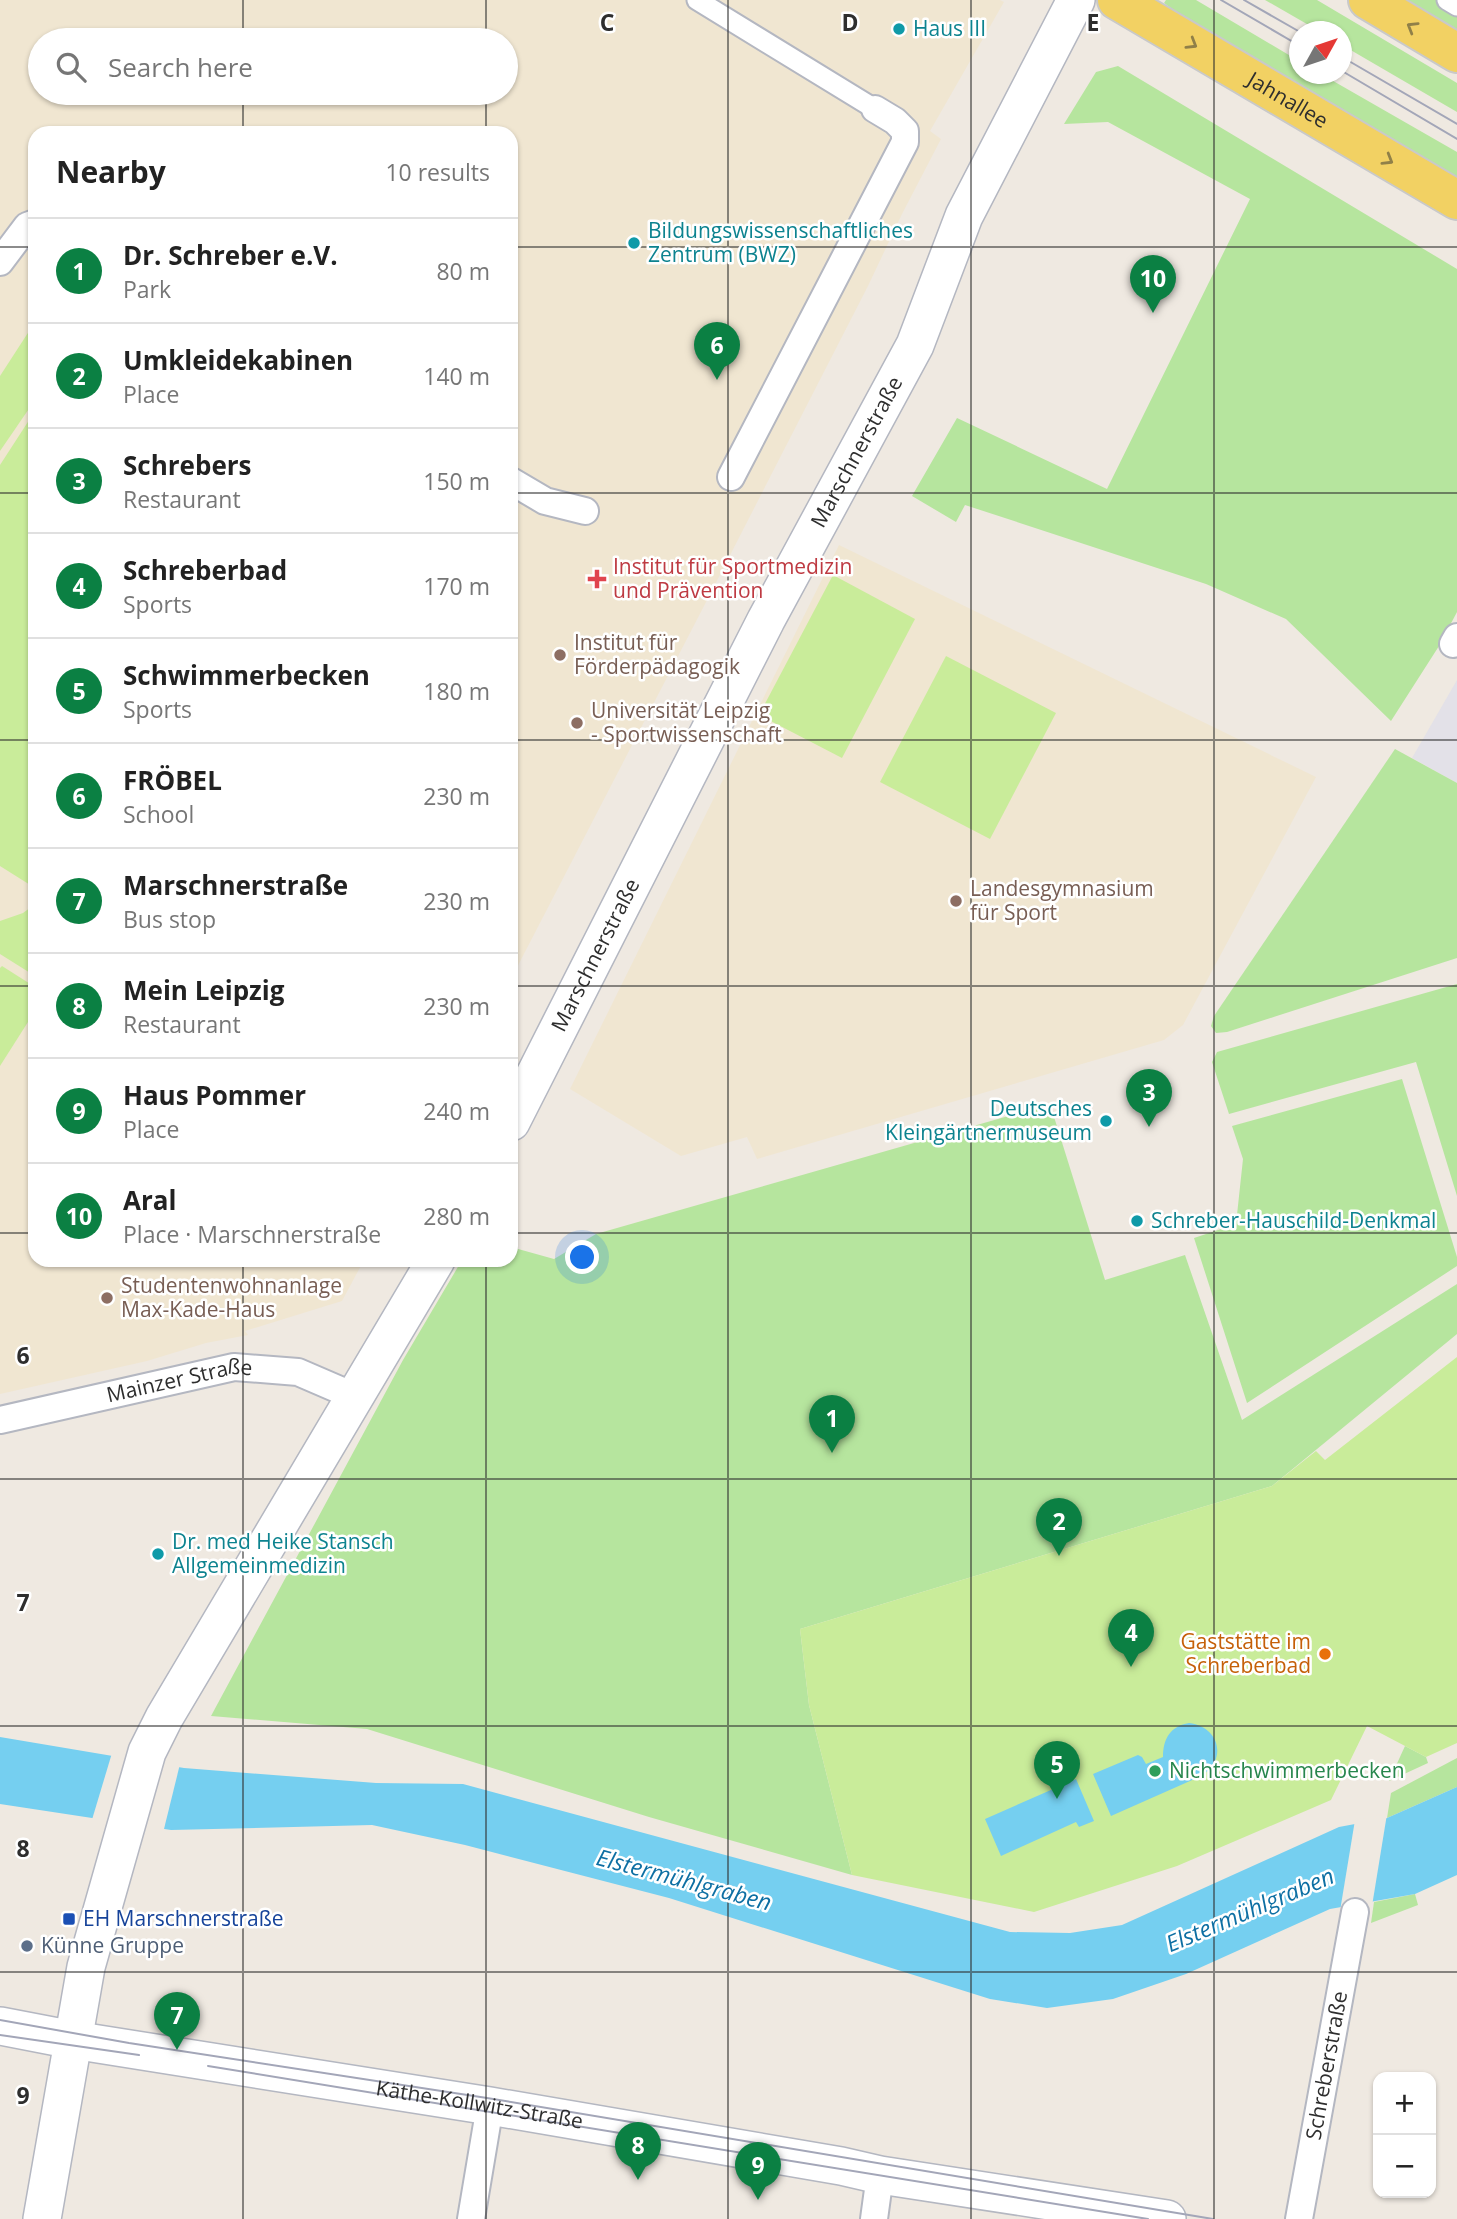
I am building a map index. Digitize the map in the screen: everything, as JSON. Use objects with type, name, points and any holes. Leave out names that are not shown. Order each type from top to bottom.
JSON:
[{"type":"main road","name":"Marschnerstraße","points":[[518,1108],[742,667],[915,345],[964,216],[1076,0]]},
{"type":"main road","name":"Jahnallee","points":[[1117,0],[1457,200]]},
{"type":"main road","points":[[1368,0],[1457,53]]},
{"type":"main road","points":[[42,2219],[86,1967],[147,1752],[164,1718],[432,1267]]},
{"type":"main road","name":"Käthe-Kollwitz-Straße","points":[[0,2026],[490,2106],[880,2175],[1167,2219]]},
{"type":"street","points":[[697,0],[895,121],[905,131],[905,142],[731,477]]},
{"type":"street","points":[[1447,0],[1457,6]]},
{"type":"street","points":[[0,261],[28,228]]},
{"type":"street","points":[[518,485],[545,501],[585,511]]},
{"type":"street","name":"Mainzer Straße","points":[[0,1420],[234,1367],[298,1371],[356,1397]]},
{"type":"street","name":"Schreberstraße","points":[[1299,2219],[1355,1912]]},
{"type":"street","points":[[471,2219],[490,2106]]},
{"type":"street","points":[[874,2219],[880,2175]]},
{"type":"shaded area","name":"Universität Leipzig - Sportwissenschaft","points":[[0,0],[1004,2],[930,131],[941,139],[518,965],[518,126],[28,126],[28,1267],[360,1267],[342,1301],[245,1331],[248,1335],[206,1343],[147,1361],[0,1394]]},
{"type":"shaded area","name":"Landesgymnasium für Sport","points":[[839,545],[1316,777],[1183,1025],[1164,1040],[757,1159],[747,1137],[681,1156],[570,1089]]},
{"type":"shaded area","points":[[1457,680],[1457,783],[1412,758]]},
{"type":"green space","points":[[1166,0],[1196,0],[1289,55],[1289,81],[1202,31],[1164,3]]},
{"type":"green space","points":[[1265,0],[1317,0],[1457,83],[1457,112],[1352,51],[1352,21],[1302,21]]},
{"type":"green space","points":[[1393,0],[1457,0],[1457,37]]},
{"type":"green space","points":[[1118,66],[1457,269],[1457,612],[1439,646],[1391,721],[1286,619],[1206,584],[965,505],[956,522],[912,496],[957,418],[1107,489],[1250,199],[1108,122],[1064,124],[1096,72]]},
{"type":"green space","points":[[1293,84],[1338,84],[1457,152],[1457,179]]},
{"type":"green space","points":[[28,333],[28,410],[0,451],[0,376]]},
{"type":"green space","points":[[28,422],[28,884],[0,866],[0,465]]},
{"type":"green space","points":[[833,575],[915,619],[842,758],[759,715]]},
{"type":"green space","points":[[946,656],[1056,713],[990,839],[880,782]]},
{"type":"green space","points":[[1395,749],[1457,783],[1457,958],[1227,1032],[1216,1033],[1211,1026],[1214,1016]]},
{"type":"green space","points":[[28,909],[28,972],[0,954],[0,921]]},
{"type":"green space","points":[[2,966],[28,983],[28,1022],[0,1066]]},
{"type":"green space","points":[[1457,984],[1457,1196],[1416,1062],[1229,1114],[1212,1062],[1217,1052]]},
{"type":"green space","points":[[1402,1079],[1457,1257],[1457,1266],[1247,1403],[1194,1238],[1236,1224],[1243,1159],[1232,1126]]},
{"type":"green space","points":[[1050,1104],[1105,1280],[1185,1255],[1242,1420],[1457,1284],[1457,1334],[1272,1486],[800,1629],[809,1705],[852,1875],[649,1817],[367,1729],[211,1716],[403,1360],[458,1267],[518,1267],[518,1249],[554,1259],[596,1234]]},
{"type":"green space","points":[[1457,1357],[1457,1743],[1426,1757],[1367,1726],[1331,1800],[1177,1866],[1034,1912],[852,1875],[809,1705],[800,1629],[1272,1486],[1316,1451],[1325,1460]]},
{"type":"green space","points":[[1405,1746],[1426,1757],[1428,1763],[1389,1781]]},
{"type":"green space","points":[[1457,1758],[1457,1787],[1387,1818],[1391,1793]]},
{"type":"green space","points":[[1415,1894],[1418,1905],[1371,1923],[1374,1902]]},
{"type":"water","name":"Nichtschwimmerbecken","points":[[1189,1723],[1200,1726],[1214,1738],[1217,1754],[1208,1771],[1111,1816],[1093,1774],[1138,1755],[1146,1764],[1163,1757],[1169,1734],[1177,1727]]},
{"type":"water","name":"Elstermühlgraben","points":[[0,1737],[184,1768],[376,1783],[463,1784],[1010,1932],[1070,1933],[1122,1925],[1339,1827],[1387,1818],[1457,1787],[1457,1875],[1415,1894],[1330,1909],[1186,1974],[1113,1999],[1047,2008],[990,1999],[669,1898],[465,1845],[372,1825],[171,1830],[0,1804]]},
{"type":"water","points":[[1076,1779],[1094,1821],[1079,1827],[1076,1822],[1001,1856],[985,1819]]},
{"type":"pier","points":[[112,1753],[180,1764],[163,1833],[91,1823]]},
{"type":"pier","points":[[1387,1814],[1372,1906],[1340,1911],[1355,1820]]},
{"type":"tram line","points":[[1221,0],[1289,40]]},
{"type":"tram line","points":[[1244,0],[1289,26]]},
{"type":"tram line","points":[[1352,63],[1457,124]]},
{"type":"tram line","points":[[1352,77],[1457,139]]},
{"type":"tram line","points":[[0,2020],[1213,2219]]},
{"type":"tram line","points":[[0,2035],[139,2055]]},
{"type":"tram line","points":[[208,2066],[1148,2219]]},
{"type":"place","name":"Haus III","points":[[899,29]]},
{"type":"place","name":"Bildungswissenschaftliches Zentrum (BWZ)","points":[[634,243]]},
{"type":"place","name":"Aral","points":[[1153,313]]},
{"type":"place","name":"FRÖBEL","points":[[717,380]]},
{"type":"place","name":"Institut für Sportmedizin und Prävention","points":[[597,579]]},
{"type":"place","name":"Institut für Förderpädagogik","points":[[560,655]]},
{"type":"place","name":"Universität Leipzig - Sportwissenschaft","points":[[577,723]]},
{"type":"place","name":"Landesgymnasium für Sport","points":[[956,901]]},
{"type":"place","name":"Deutsches Kleingärtnermuseum","points":[[1106,1121]]},
{"type":"place","name":"Schrebers","points":[[1149,1127]]},
{"type":"place","name":"Schreber-Hauschild-Denkmal","points":[[1137,1221]]},
{"type":"place","name":"Studentenwohnanlage Max-Kade-Haus","points":[[107,1298]]},
{"type":"place","name":"Dr. Schreber e.V.","points":[[832,1453]]},
{"type":"place","name":"Dr. med Heike Stansch Allgemeinmedizin","points":[[158,1554]]},
{"type":"place","name":"Umkleidekabinen","points":[[1059,1556]]},
{"type":"place","name":"Gaststätte im Schreberbad","points":[[1325,1654]]},
{"type":"place","name":"Schreberbad","points":[[1131,1667]]},
{"type":"place","name":"Nichtschwimmerbecken","points":[[1155,1771]]},
{"type":"place","name":"Schwimmerbecken","points":[[1057,1799]]},
{"type":"place","name":"EH Marschnerstraße","points":[[69,1919]]},
{"type":"place","name":"Künne Gruppe","points":[[27,1946]]},
{"type":"place","name":"Marschnerstraße","points":[[177,2050]]},
{"type":"place","name":"Mein Leipzig","points":[[638,2180]]},
{"type":"place","name":"Haus Pommer","points":[[758,2200]]}]
